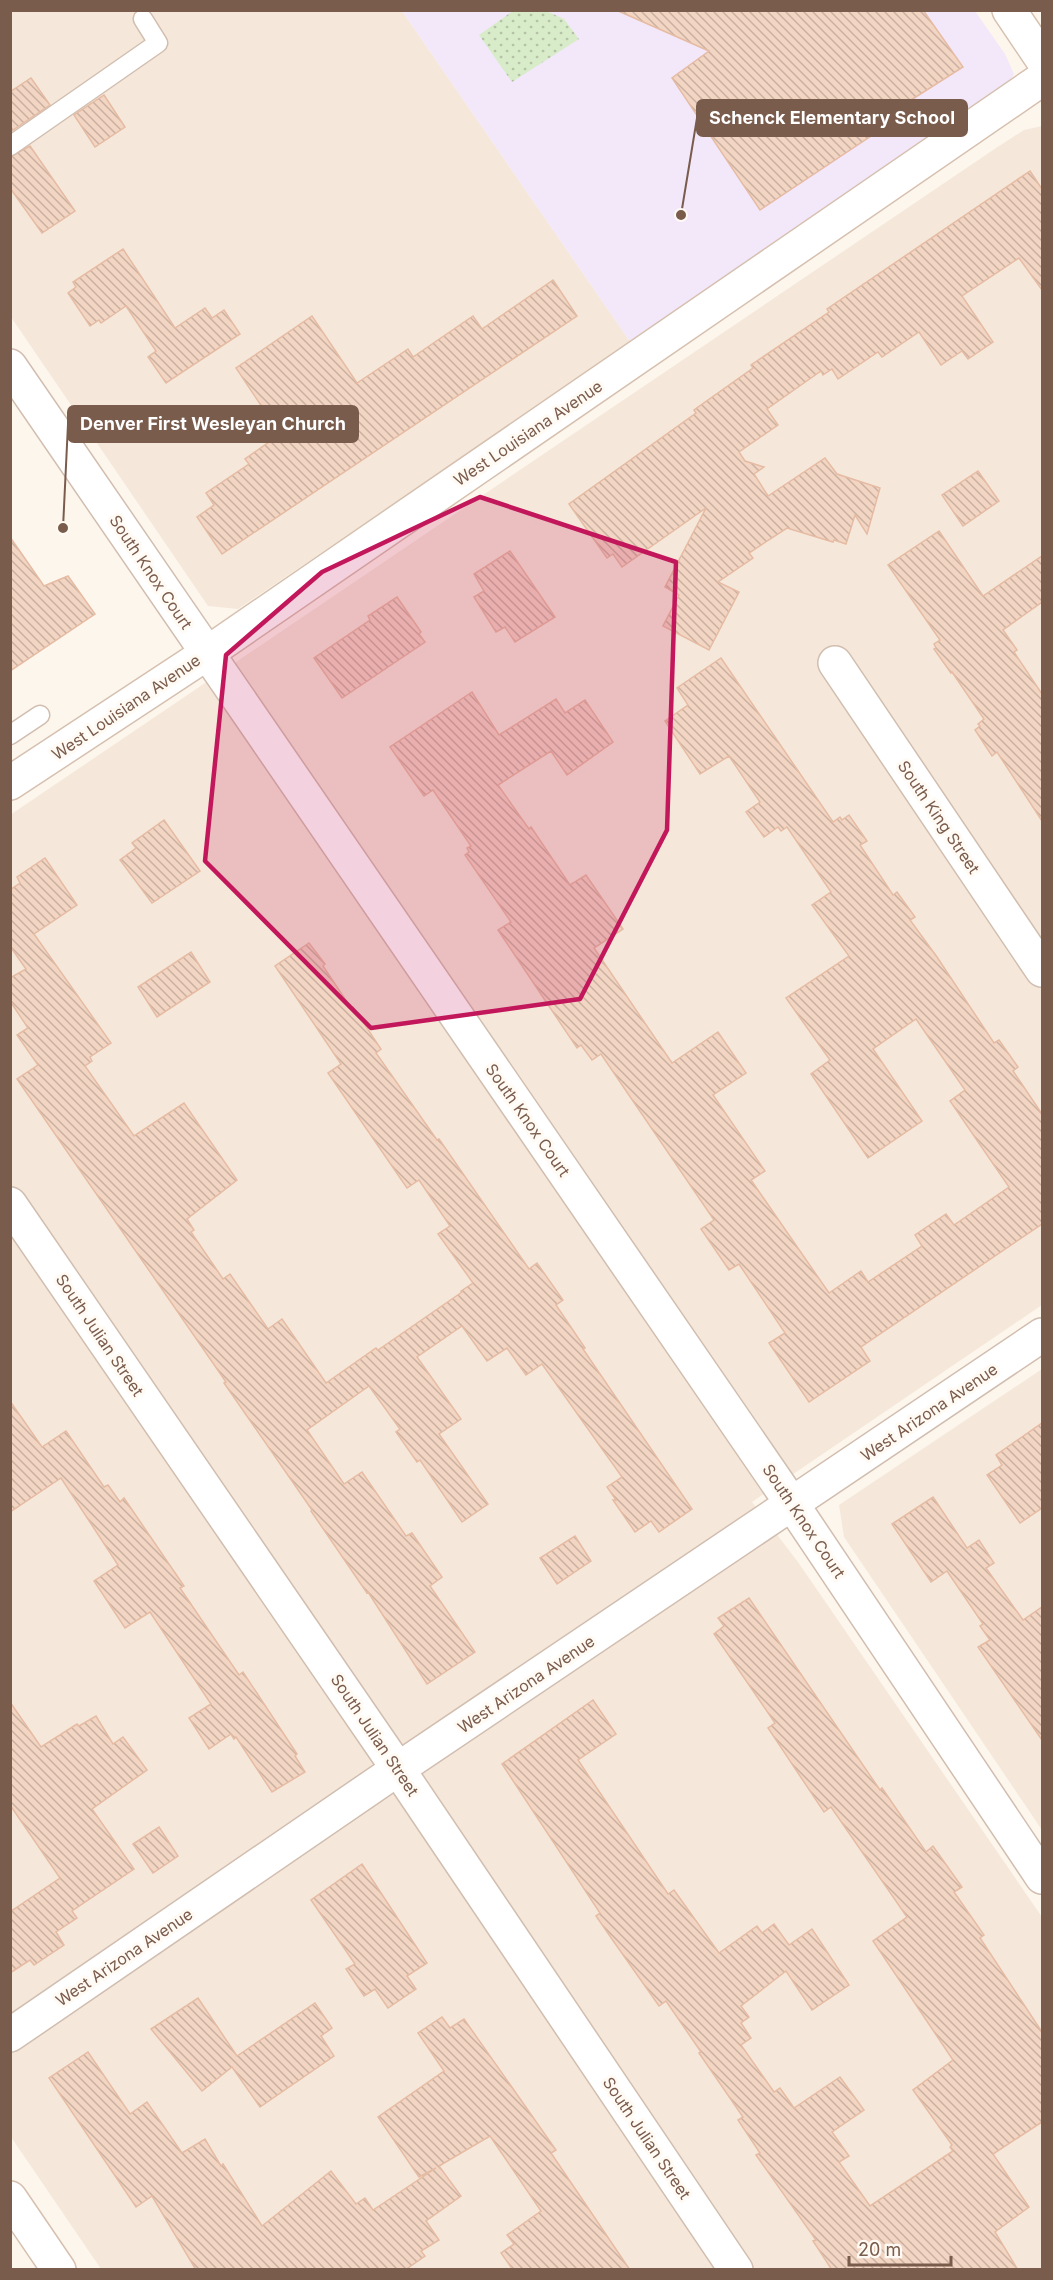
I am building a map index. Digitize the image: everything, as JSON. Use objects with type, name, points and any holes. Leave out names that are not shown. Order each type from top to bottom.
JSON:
[{"type":"street","points":[[1009,10],[1042,59]]},
{"type":"street","name":"West Louisiana Avenue","points":[[10,783],[206,654],[1042,79]]},
{"type":"street","name":"South Knox Court","points":[[10,366],[792,1504],[1042,1877]]},
{"type":"street","name":"South King Street","points":[[836,663],[1042,970]]},
{"type":"street","name":"South Julian Street","points":[[10,1204],[398,1769],[735,2270]]},
{"type":"street","name":"West Arizona Avenue","points":[[10,2035],[398,1769],[1042,1335]]},
{"type":"street","points":[[10,2198],[59,2270]]},
{"type":"lane","points":[[10,146],[158,43],[144,19]]},
{"type":"lane","points":[[10,735],[40,715]]},
{"type":"highlighted area","points":[[480,497],[676,562],[667,830],[580,999],[371,1028],[205,861],[226,655],[322,572]]},
{"type":"shaded area","points":[[10,11],[402,11],[631,343],[238,609],[208,606],[11,317]]},
{"type":"shaded area","points":[[402,11],[975,11],[1005,54],[1014,74],[1007,88],[631,343]]},
{"type":"shaded area","points":[[1042,126],[1042,1305],[752,1502],[798,1562],[1042,1917],[1042,2269],[101,2269],[11,2137],[10,815],[996,148],[1024,130]]},
{"type":"shaded area","points":[[1042,1369],[1042,1830],[844,1537],[839,1505]]},
{"type":"green space","points":[[544,10],[564,19],[579,39],[512,82],[479,35],[513,11]]},
{"type":"building","points":[[616,10],[923,10],[963,67],[911,100],[916,106],[760,210],[672,78],[709,51]]},
{"type":"building","points":[[31,78],[50,105],[10,132],[10,92]]},
{"type":"building","points":[[104,95],[125,127],[95,147],[74,115]]},
{"type":"building","points":[[30,146],[75,211],[42,233],[10,188],[10,157]]},
{"type":"building","points":[[1030,171],[1042,189],[1042,290],[1019,258],[962,296],[993,342],[968,359],[962,351],[941,365],[919,332],[882,357],[878,352],[838,379],[832,369],[823,375],[821,371],[767,409],[778,425],[739,452],[745,461],[764,467],[754,474],[768,496],[825,458],[837,474],[880,488],[867,534],[855,515],[846,544],[787,528],[749,553],[753,558],[718,582],[739,592],[709,650],[663,626],[679,595],[665,587],[706,508],[622,567],[613,554],[607,558],[569,504],[696,413],[694,410],[753,368],[751,365],[829,312],[827,309]]},
{"type":"building","points":[[123,249],[175,328],[205,308],[212,318],[224,310],[240,334],[166,383],[148,357],[156,351],[126,306],[101,323],[99,320],[90,326],[68,293],[76,287],[73,282]]},
{"type":"building","points":[[553,280],[577,316],[222,554],[197,517],[214,505],[206,493],[249,464],[245,459],[280,434],[236,368],[312,316],[357,383],[408,349],[413,357],[473,316],[482,329]]},
{"type":"building","points":[[978,471],[999,501],[963,526],[942,495]]},
{"type":"building","points":[[939,531],[983,596],[1042,556],[1042,602],[1003,630],[1017,650],[1014,652],[1042,694],[1042,821],[997,752],[992,756],[975,730],[984,719],[934,649],[936,648],[934,644],[940,640],[888,565]]},
{"type":"building","points":[[10,537],[44,586],[68,576],[95,614],[10,671]]},
{"type":"building","points":[[510,551],[555,617],[515,642],[505,627],[496,632],[474,597],[484,591],[474,574]]},
{"type":"building","points":[[397,597],[421,632],[419,634],[425,642],[342,698],[314,658],[370,620],[368,616]]},
{"type":"building","points":[[721,658],[833,822],[849,815],[867,841],[860,845],[893,895],[897,892],[915,917],[910,920],[994,1043],[999,1040],[1018,1067],[1013,1071],[1042,1114],[1042,1224],[861,1347],[870,1361],[809,1402],[769,1343],[785,1333],[739,1264],[729,1270],[701,1229],[714,1220],[601,1054],[592,1060],[581,1045],[577,1048],[498,930],[511,922],[465,855],[469,852],[467,848],[471,846],[433,790],[424,796],[390,747],[472,692],[499,735],[556,699],[565,713],[585,700],[613,742],[567,775],[551,751],[498,785],[529,829],[531,827],[570,885],[586,875],[623,929],[594,948],[672,1063],[718,1032],[746,1073],[713,1095],[765,1171],[751,1180],[829,1293],[861,1271],[868,1282],[922,1246],[915,1235],[946,1214],[954,1225],[1009,1187],[950,1101],[965,1090],[916,1019],[873,1049],[922,1121],[868,1158],[811,1074],[830,1060],[786,998],[849,956],[812,905],[831,892],[787,827],[781,831],[778,827],[764,837],[746,812],[760,802],[729,756],[700,774],[665,721],[688,705],[677,688]]},
{"type":"building","points":[[164,820],[200,871],[152,903],[120,860],[136,848],[132,843]]},
{"type":"building","points":[[45,858],[77,905],[34,934],[111,1043],[90,1057],[92,1061],[85,1066],[134,1136],[184,1103],[237,1180],[187,1219],[194,1230],[191,1232],[223,1279],[230,1274],[268,1329],[282,1319],[326,1383],[376,1348],[378,1350],[473,1283],[438,1234],[450,1226],[419,1180],[407,1188],[328,1073],[341,1064],[275,966],[309,943],[381,1049],[376,1053],[437,1140],[439,1139],[529,1269],[537,1263],[563,1300],[556,1305],[585,1348],[583,1349],[692,1509],[659,1532],[651,1521],[635,1532],[607,1487],[622,1477],[542,1364],[526,1375],[507,1348],[487,1361],[462,1326],[417,1357],[461,1419],[439,1434],[488,1504],[462,1522],[420,1460],[417,1462],[396,1432],[400,1429],[369,1386],[307,1430],[344,1484],[362,1472],[406,1536],[412,1533],[442,1577],[430,1586],[475,1652],[427,1684],[368,1592],[224,1383],[226,1382],[17,1079],[38,1065],[17,1035],[28,1028],[10,1001],[10,978],[26,969],[12,949],[10,950],[10,890],[20,883],[17,877]]},
{"type":"building","points":[[191,952],[210,982],[157,1017],[138,987]]},
{"type":"building","points":[[10,1401],[42,1447],[66,1431],[104,1487],[108,1485],[120,1502],[124,1498],[184,1586],[180,1588],[239,1675],[243,1672],[297,1754],[295,1756],[305,1772],[272,1792],[236,1737],[234,1739],[231,1734],[209,1749],[189,1718],[211,1704],[150,1612],[125,1628],[94,1581],[118,1565],[61,1478],[10,1512]]},
{"type":"building","points":[[1042,1423],[1042,1508],[1020,1523],[987,1475],[1002,1465],[996,1455]]},
{"type":"building","points":[[933,1497],[967,1548],[979,1540],[994,1563],[986,1568],[1023,1620],[1042,1607],[1042,1740],[978,1647],[990,1640],[980,1626],[983,1624],[947,1571],[931,1582],[892,1524]]},
{"type":"building","points":[[575,1536],[591,1561],[557,1584],[540,1558]]},
{"type":"building","points":[[749,1598],[880,1790],[882,1788],[926,1852],[933,1846],[962,1887],[954,1892],[984,1935],[980,1938],[1042,2032],[1042,2122],[993,2154],[1029,2207],[995,2232],[1018,2270],[832,2270],[813,2241],[816,2240],[756,2155],[760,2153],[738,2120],[743,2117],[699,2053],[701,2052],[666,2001],[659,2006],[596,1916],[600,1913],[502,1764],[593,1700],[616,1734],[578,1760],[668,1894],[674,1890],[719,1953],[757,1926],[762,1933],[774,1924],[789,1945],[812,1929],[849,1985],[812,2010],[786,1971],[741,2006],[749,2017],[741,2023],[751,2038],[741,2045],[774,2092],[780,2088],[794,2108],[840,2077],[864,2110],[832,2132],[849,2156],[839,2162],[870,2206],[953,2151],[950,2147],[952,2145],[913,2090],[953,2060],[873,1941],[907,1917],[831,1807],[824,1812],[768,1728],[775,1723],[714,1634],[724,1626],[718,1618]]},
{"type":"building","points":[[10,1702],[41,1747],[77,1724],[79,1726],[96,1716],[113,1744],[123,1737],[147,1770],[92,1809],[134,1869],[72,1911],[77,1918],[56,1932],[64,1945],[34,1965],[30,1960],[10,1973],[10,1912],[60,1878],[10,1805]]},
{"type":"building","points":[[159,1827],[178,1856],[153,1873],[133,1844]]},
{"type":"building","points":[[362,1864],[427,1963],[407,1976],[416,1989],[388,2008],[375,1989],[364,1996],[346,1969],[355,1964],[311,1900]]},
{"type":"building","points":[[198,1998],[237,2056],[315,2003],[332,2028],[321,2036],[334,2056],[260,2107],[232,2067],[202,2091],[151,2029]]},
{"type":"building","points":[[442,2017],[450,2028],[464,2019],[556,2150],[551,2153],[630,2270],[513,2270],[501,2253],[514,2244],[507,2235],[541,2211],[490,2136],[439,2166],[461,2196],[426,2221],[439,2240],[421,2251],[425,2256],[405,2270],[196,2270],[152,2196],[136,2207],[49,2078],[88,2052],[130,2114],[147,2102],[182,2153],[205,2139],[262,2226],[331,2171],[356,2204],[365,2198],[373,2210],[436,2168],[419,2177],[378,2117],[444,2071],[418,2033]]},
{"type":"place","name":"Schenck Elementary School","points":[[681,215]]},
{"type":"place","name":"Denver First Wesleyan Church","points":[[63,528]]}]
